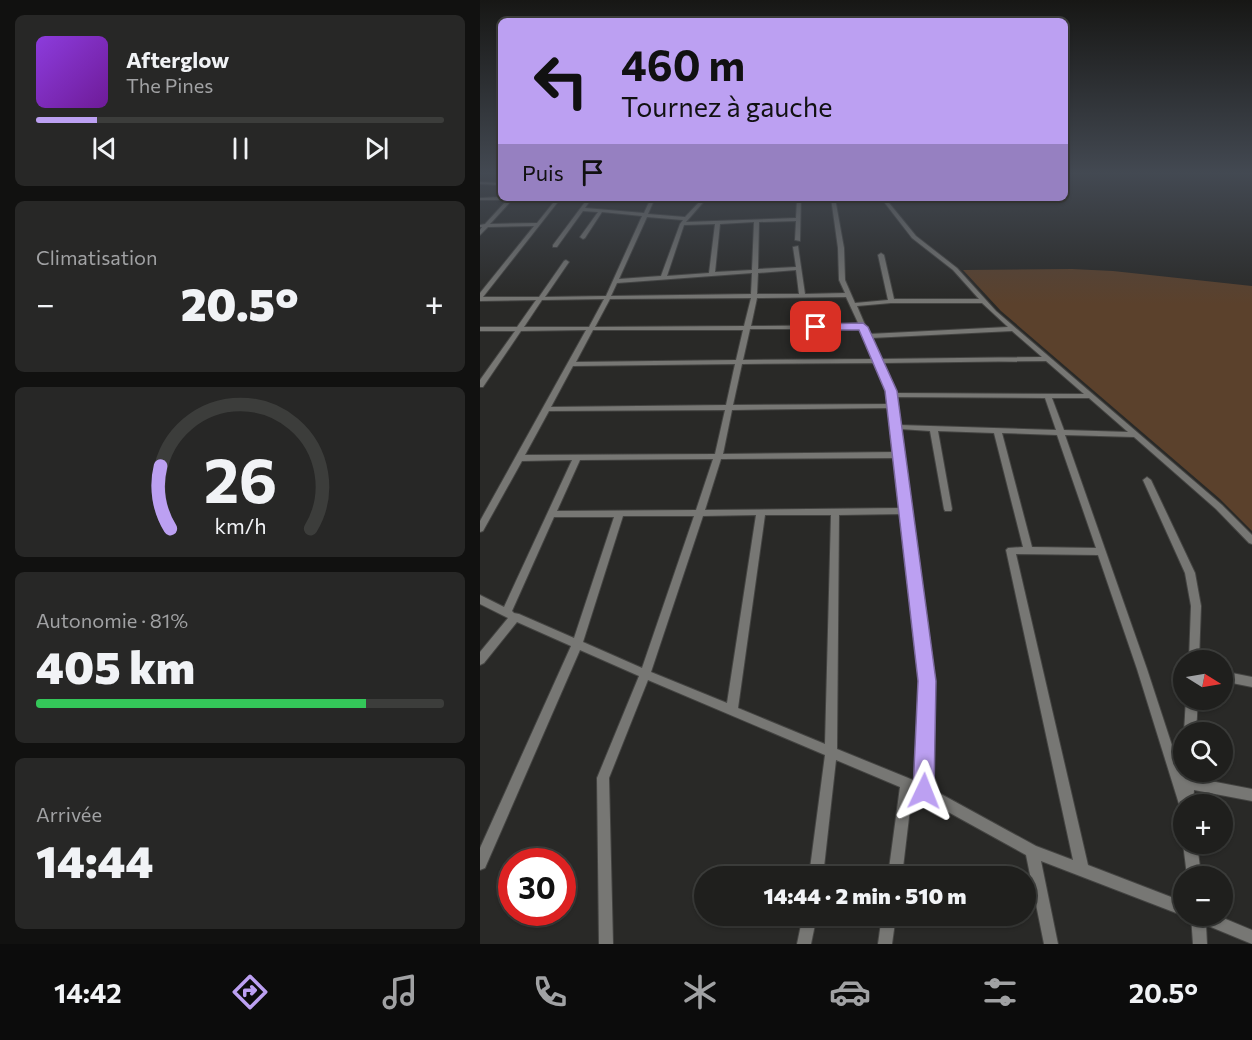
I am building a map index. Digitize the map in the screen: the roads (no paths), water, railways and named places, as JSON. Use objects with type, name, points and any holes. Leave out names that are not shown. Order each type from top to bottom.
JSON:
[{"type":"street","points":[[480,298],[545,216]]},
{"type":"street","points":[[555,246],[577,216]]},
{"type":"street","points":[[583,237],[598,216]]},
{"type":"street","points":[[480,529],[608,297],[646,216]]},
{"type":"street","points":[[653,216],[685,221],[718,222],[798,219],[797,244],[802,296]]},
{"type":"street","points":[[663,278],[685,221],[689,216]]},
{"type":"street","points":[[836,216],[841,248],[842,280],[891,395],[927,681],[924,791]]},
{"type":"street","points":[[897,216],[914,237],[955,269],[983,301],[1013,329],[1219,507],[1252,541]]},
{"type":"street","points":[[606,944],[603,778],[645,675],[718,457],[754,296],[757,221]]},
{"type":"street","points":[[712,275],[718,222]]},
{"type":"street","points":[[480,233],[483,226],[539,224]]},
{"type":"street","points":[[881,255],[891,301]]},
{"type":"street","points":[[480,386],[566,262]]},
{"type":"street","points":[[615,281],[799,268]]},
{"type":"street","points":[[480,298],[849,295]]},
{"type":"street","points":[[853,305],[891,301],[983,301]]},
{"type":"street","points":[[480,329],[863,327]]},
{"type":"street","points":[[867,336],[1013,329]]},
{"type":"street","points":[[572,364],[1048,359]]},
{"type":"street","points":[[891,395],[1091,396]]},
{"type":"street","points":[[1048,396],[1183,794]]},
{"type":"street","points":[[547,409],[892,406]]},
{"type":"street","points":[[895,427],[1136,435]]},
{"type":"street","points":[[934,429],[948,509]]},
{"type":"street","points":[[998,430],[1028,550]]},
{"type":"street","points":[[520,459],[898,455]]},
{"type":"street","points":[[480,660],[511,615],[577,458]]},
{"type":"street","points":[[1147,480],[1190,573],[1196,606],[1194,650]]},
{"type":"street","points":[[552,514],[905,511]]},
{"type":"street","points":[[732,711],[761,512]]},
{"type":"street","points":[[817,866],[831,752],[835,512]]},
{"type":"street","points":[[480,863],[577,644],[620,513]]},
{"type":"street","points":[[1082,870],[1011,550],[1102,552]]},
{"type":"street","points":[[480,599],[645,675],[924,791],[1032,850],[1173,905]]},
{"type":"street","points":[[1233,678],[1252,682]]},
{"type":"street","points":[[1206,782],[1252,795]]},
{"type":"street","points":[[896,866],[907,784]]},
{"type":"street","points":[[1032,850],[1051,944]]},
{"type":"street","points":[[804,944],[808,926]]},
{"type":"street","points":[[885,944],[887,926]]},
{"type":"street","points":[[1199,926],[1200,944]]},
{"type":"street","points":[[1226,926],[1252,937]]}]
